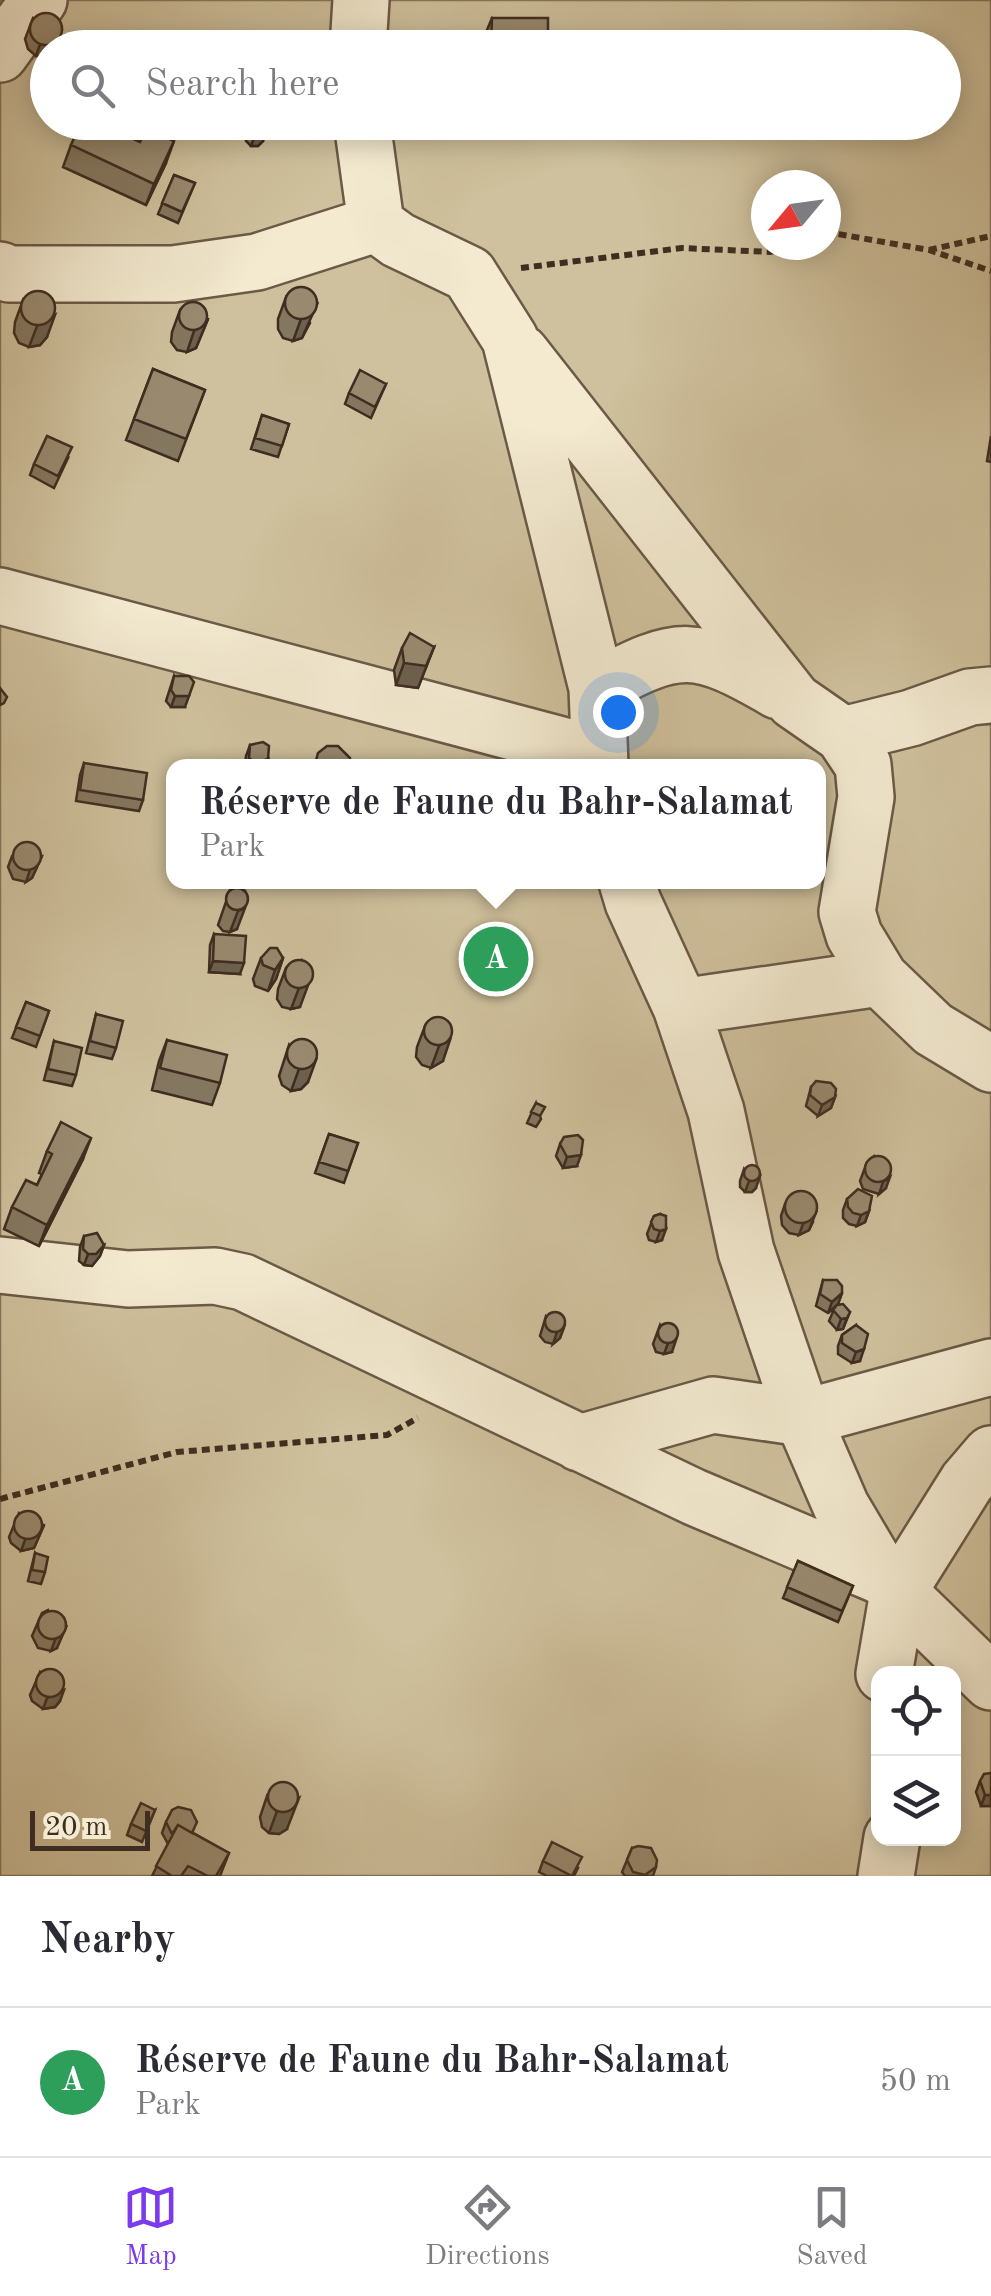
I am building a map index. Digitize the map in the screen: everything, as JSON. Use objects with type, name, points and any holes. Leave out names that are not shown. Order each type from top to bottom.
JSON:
[{"type":"street","points":[[0,54],[39,0]]},
{"type":"street","points":[[359,30],[361,0]]},
{"type":"street","points":[[364,140],[376,224],[398,240],[468,274],[510,339],[794,701]]},
{"type":"street","points":[[0,270],[10,274],[173,274],[257,262],[376,224]]},
{"type":"street","points":[[510,339],[597,688],[599,759]]},
{"type":"street","points":[[0,596],[592,759]]},
{"type":"street","points":[[597,688],[636,666],[680,652],[719,660],[794,701],[843,735],[863,766],[866,797],[846,912],[854,935],[880,978],[933,1029],[991,1064]]},
{"type":"street","points":[[843,735],[911,718],[970,697],[991,696]]},
{"type":"street","points":[[629,889],[681,1008],[716,1110],[746,1251],[803,1418],[842,1506],[890,1584],[991,1682]]},
{"type":"street","points":[[681,1008],[880,978]]},
{"type":"street","points":[[0,1266],[128,1279],[215,1276],[243,1282],[580,1444],[890,1584]]},
{"type":"street","points":[[580,1444],[713,1405],[803,1418],[991,1366]]},
{"type":"street","points":[[885,1666],[890,1584],[991,1454]]},
{"type":"street","points":[[886,1876],[891,1846]]},
{"type":"path","points":[[841,235],[928,250],[991,271]]},
{"type":"path","points":[[928,250],[991,236]]},
{"type":"path","points":[[468,274],[682,248],[751,251]]},
{"type":"path","points":[[0,1499],[176,1452],[387,1435],[470,1390]]},
{"type":"shaded area","points":[[0,0],[991,0],[991,1876],[0,1876]]},
{"type":"building","points":[[40,14],[52,14],[62,30],[30,30]]},
{"type":"building","points":[[492,18],[548,18],[548,30],[492,30]]},
{"type":"building","points":[[73,140],[174,141],[154,184],[71,145]]},
{"type":"building","points":[[174,175],[195,183],[182,212],[162,203]]},
{"type":"building","points":[[301,287],[312,292],[317,303],[312,314],[301,319],[290,314],[285,303],[290,292]]},
{"type":"building","points":[[38,291],[50,296],[55,308],[50,320],[38,325],[26,320],[21,308],[26,296]]},
{"type":"building","points":[[193,302],[203,306],[207,316],[203,326],[193,330],[183,326],[179,316],[183,306]]},
{"type":"building","points":[[153,369],[205,390],[186,439],[134,419]]},
{"type":"building","points":[[360,370],[386,384],[375,407],[349,393]]},
{"type":"building","points":[[262,415],[289,424],[282,446],[255,438]]},
{"type":"building","points":[[47,436],[72,447],[58,476],[34,464]]},
{"type":"building","points":[[410,633],[434,647],[426,666],[404,663],[402,648]]},
{"type":"building","points":[[174,676],[189,676],[194,682],[189,696],[175,696],[171,690]]},
{"type":"building","points":[[0,688],[7,697],[0,705]]},
{"type":"building","points":[[263,742],[269,746],[268,759],[250,759],[250,745]]},
{"type":"building","points":[[327,746],[338,746],[350,759],[316,759]]},
{"type":"building","points":[[84,763],[147,773],[143,800],[80,790]]},
{"type":"building","points":[[27,842],[37,846],[41,856],[37,866],[27,870],[17,866],[13,856],[17,846]]},
{"type":"building","points":[[241,889],[247,895],[245,907],[229,907],[229,891]]},
{"type":"building","points":[[214,934],[246,936],[244,963],[213,961]]},
{"type":"building","points":[[270,948],[277,948],[283,958],[275,970],[263,965],[261,958]]},
{"type":"building","points":[[299,960],[309,964],[313,974],[309,984],[299,988],[289,984],[285,974],[289,964]]},
{"type":"building","points":[[26,1002],[49,1011],[40,1036],[16,1027]]},
{"type":"building","points":[[96,1014],[123,1021],[116,1048],[90,1041]]},
{"type":"building","points":[[438,1017],[448,1021],[452,1031],[448,1041],[438,1045],[428,1041],[424,1031],[428,1021]]},
{"type":"building","points":[[302,1039],[313,1043],[317,1054],[313,1065],[302,1069],[291,1065],[287,1054],[291,1043]]},
{"type":"building","points":[[167,1040],[227,1055],[220,1083],[160,1068]]},
{"type":"building","points":[[54,1041],[82,1048],[76,1075],[48,1069]]},
{"type":"building","points":[[816,1081],[831,1083],[836,1089],[835,1097],[822,1105],[810,1095]]},
{"type":"building","points":[[536,1103],[545,1107],[540,1116],[531,1112]]},
{"type":"building","points":[[61,1122],[91,1138],[47,1225],[12,1207],[26,1180],[37,1185]]},
{"type":"building","points":[[329,1134],[358,1143],[348,1171],[319,1162]]},
{"type":"building","points":[[578,1135],[583,1140],[581,1155],[567,1157],[560,1144],[564,1137]]},
{"type":"building","points":[[878,1156],[887,1160],[891,1169],[887,1178],[878,1182],[869,1178],[865,1169],[869,1160]]},
{"type":"building","points":[[752,1165],[760,1173],[752,1181],[744,1173]]},
{"type":"building","points":[[858,1189],[872,1196],[869,1211],[861,1215],[853,1213],[847,1199]]},
{"type":"building","points":[[801,1191],[812,1196],[817,1207],[812,1218],[801,1223],[790,1218],[785,1207],[790,1196]]},
{"type":"building","points":[[660,1214],[666,1216],[666,1229],[660,1231],[651,1222]]},
{"type":"building","points":[[97,1233],[104,1245],[96,1254],[88,1254],[83,1249],[84,1236]]},
{"type":"building","points":[[823,1280],[837,1280],[842,1286],[842,1293],[832,1302],[820,1294]]},
{"type":"building","points":[[843,1304],[850,1312],[841,1319],[833,1310]]},
{"type":"building","points":[[555,1312],[565,1322],[555,1332],[545,1322]]},
{"type":"building","points":[[668,1323],[678,1333],[668,1343],[658,1333]]},
{"type":"building","points":[[856,1325],[868,1334],[864,1349],[856,1352],[842,1343],[842,1335]]},
{"type":"building","points":[[28,1511],[38,1515],[42,1525],[38,1535],[28,1539],[18,1535],[14,1525],[18,1515]]},
{"type":"building","points":[[35,1553],[48,1557],[45,1572],[32,1570]]},
{"type":"building","points":[[798,1561],[853,1586],[842,1611],[787,1587]]},
{"type":"building","points":[[52,1611],[62,1615],[66,1625],[62,1635],[52,1639],[42,1635],[38,1625],[42,1615]]},
{"type":"building","points":[[50,1669],[60,1673],[64,1683],[60,1693],[50,1697],[40,1693],[36,1683],[40,1673]]},
{"type":"building","points":[[991,1773],[991,1795],[985,1795],[980,1781],[984,1774]]},
{"type":"building","points":[[283,1782],[294,1786],[298,1797],[294,1808],[283,1812],[272,1808],[268,1797],[272,1786]]},
{"type":"building","points":[[141,1803],[155,1810],[146,1831],[131,1824]]},
{"type":"building","points":[[178,1807],[191,1810],[197,1822],[192,1833],[178,1825],[172,1834],[166,1822]]},
{"type":"building","points":[[178,1825],[229,1853],[216,1876],[188,1866],[181,1876],[172,1876],[156,1866]]},
{"type":"building","points":[[552,1842],[582,1857],[572,1876],[543,1861]]},
{"type":"building","points":[[632,1848],[651,1848],[657,1860],[656,1867],[645,1875],[633,1872],[627,1860]]},
{"type":"place","name":"Réserve de Faune du Bahr-Salamat","points":[[496,959]]}]
